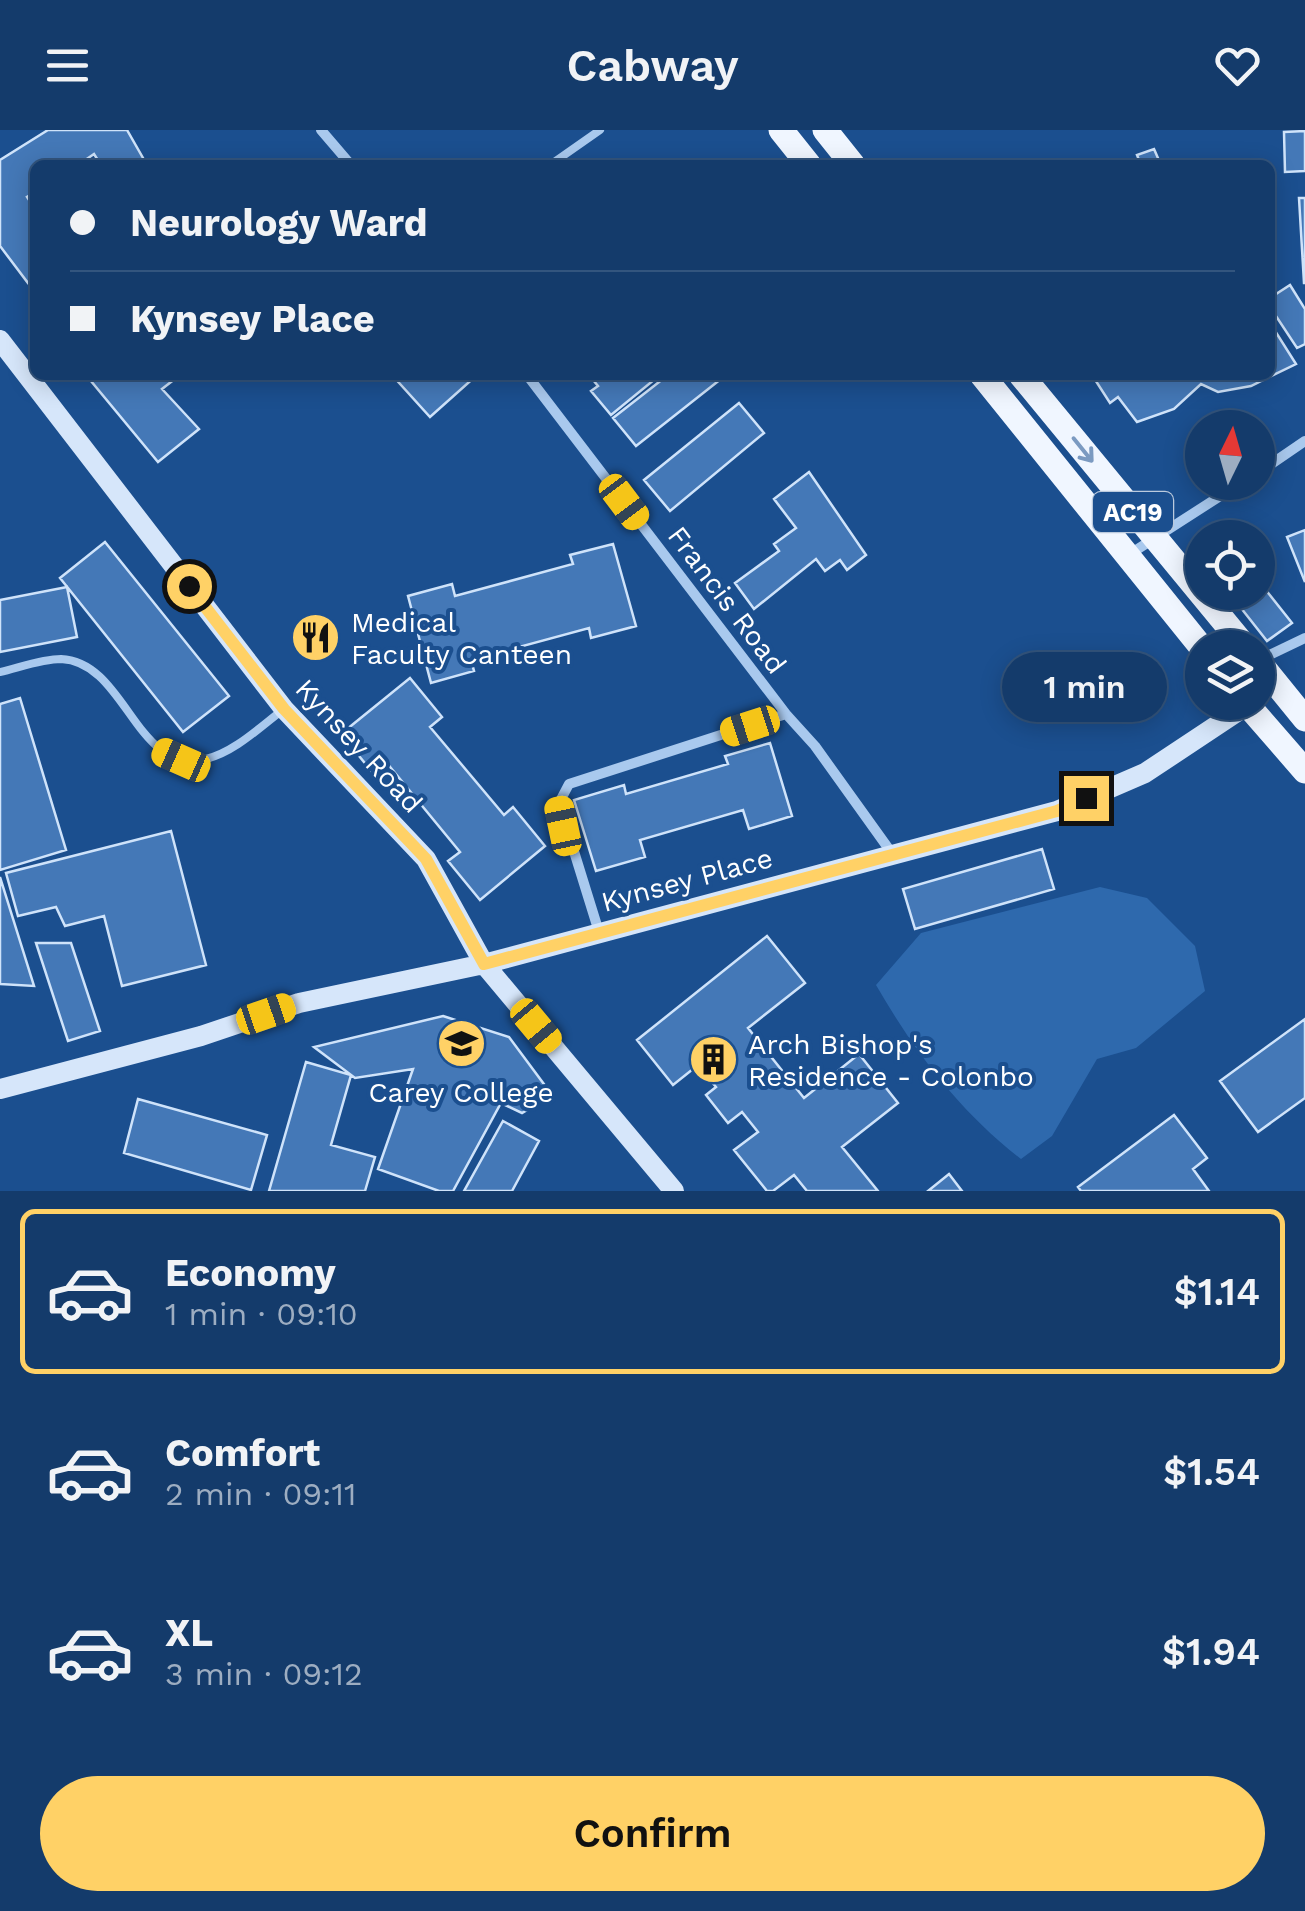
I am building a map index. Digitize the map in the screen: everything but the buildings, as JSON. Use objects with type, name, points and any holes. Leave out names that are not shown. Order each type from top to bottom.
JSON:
[{"type":"main road","points":[[781,130],[806,160]]},
{"type":"main road","points":[[825,130],[848,160]]},
{"type":"main road","name":"AC19","points":[[986,380],[1188,630]]},
{"type":"main road","name":"AC19","points":[[1026,380],[1231,630]]},
{"type":"main road","points":[[1275,707],[1305,719]]},
{"type":"main road","points":[[1270,720],[1305,771]]},
{"type":"street","points":[[321,130],[347,160]]},
{"type":"street","name":"Kynsey Road","points":[[0,340],[30,379]]},
{"type":"street","name":"Kynsey Road","points":[[31,380],[284,709],[426,859],[484,964],[674,1191]]},
{"type":"street","name":"Francis Road","points":[[531,380],[786,714],[815,746],[891,852]]},
{"type":"street","points":[[1275,461],[1305,441]]},
{"type":"street","points":[[1130,554],[1215,500]]},
{"type":"street","points":[[1275,653],[1305,638]]},
{"type":"street","points":[[599,932],[558,804],[570,784],[786,714]]},
{"type":"street","name":"Kynsey Place","points":[[0,1089],[201,1036],[299,1003],[484,964],[891,852],[1057,811],[1145,772],[1224,720]]},
{"type":"lane","points":[[557,160],[600,130]]},
{"type":"lane","points":[[0,672],[61,659],[82,665],[102,677],[158,750],[181,760],[205,760],[229,749],[284,709]]},
{"type":"shaded area","points":[[1100,887],[1147,898],[1195,946],[1205,991],[1136,1048],[1097,1059],[1052,1136],[1021,1159],[958,1101],[906,1033],[876,985],[921,933]]},
{"type":"place","name":"Medical Faculty Canteen","points":[[316,638]]},
{"type":"place","name":"Carey College","points":[[461,1044]]},
{"type":"place","name":"Arch Bishop's Residence - Colonbo","points":[[713,1060]]},
{"type":"route","points":[[189,586],[284,709],[426,859],[484,964],[891,852],[1057,811],[1086,798]]}]
